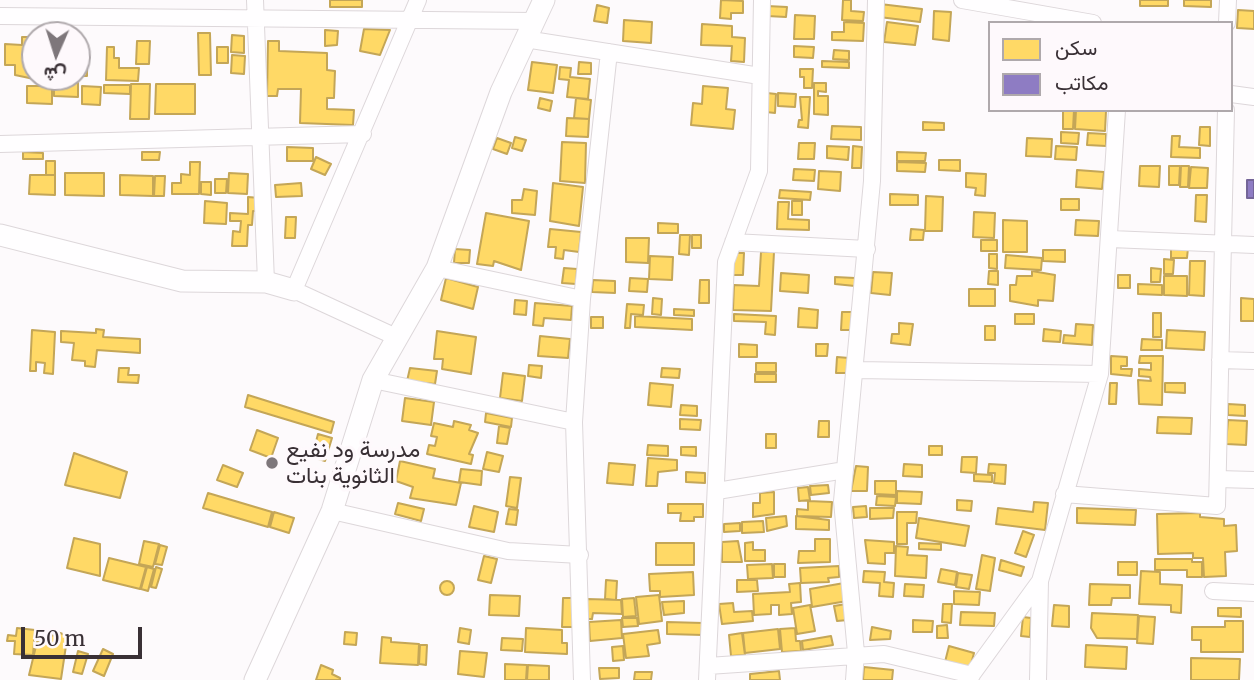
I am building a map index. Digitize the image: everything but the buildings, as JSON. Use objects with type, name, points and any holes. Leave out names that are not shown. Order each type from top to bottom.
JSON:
[{"type":"street","points":[[107,0],[107,17]]},
{"type":"street","points":[[255,0],[266,282]]},
{"type":"street","points":[[294,290],[363,134],[418,0]]},
{"type":"street","points":[[254,680],[332,511],[373,380],[437,268],[501,92],[544,0]]},
{"type":"street","points":[[762,0],[758,171],[726,262],[707,673],[856,653],[884,654],[970,678],[1040,582]]},
{"type":"street","points":[[854,680],[856,653],[842,501],[857,370],[872,181],[876,0]]},
{"type":"street","points":[[968,0],[1082,21]]},
{"type":"street","points":[[1227,21],[1228,0]]},
{"type":"street","points":[[0,16],[410,20],[529,30],[609,52],[760,76]]},
{"type":"street","points":[[582,680],[574,422],[582,299],[609,52]]},
{"type":"street","points":[[1233,94],[1254,97]]},
{"type":"street","points":[[1038,680],[1040,582],[1100,374],[1111,239],[1117,112]]},
{"type":"street","points":[[1064,494],[1217,506],[1226,112]]},
{"type":"street","points":[[0,144],[363,134]]},
{"type":"street","points":[[0,235],[182,281],[266,282],[294,290],[396,337]]},
{"type":"street","points":[[1111,239],[1254,245]]},
{"type":"street","points":[[733,242],[867,249]]},
{"type":"street","points":[[437,268],[582,299]]},
{"type":"street","points":[[1220,360],[1254,361]]},
{"type":"street","points":[[857,370],[1100,374]]},
{"type":"street","points":[[373,380],[574,422]]},
{"type":"street","points":[[717,491],[845,470]]},
{"type":"street","points":[[1218,479],[1254,480]]},
{"type":"street","points":[[332,511],[508,551],[580,555]]},
{"type":"street","points":[[1213,591],[1254,593]]},
{"type":"place","name":"مدرسة ود نفيع الثانوية بنات","points":[[272,463]]}]
